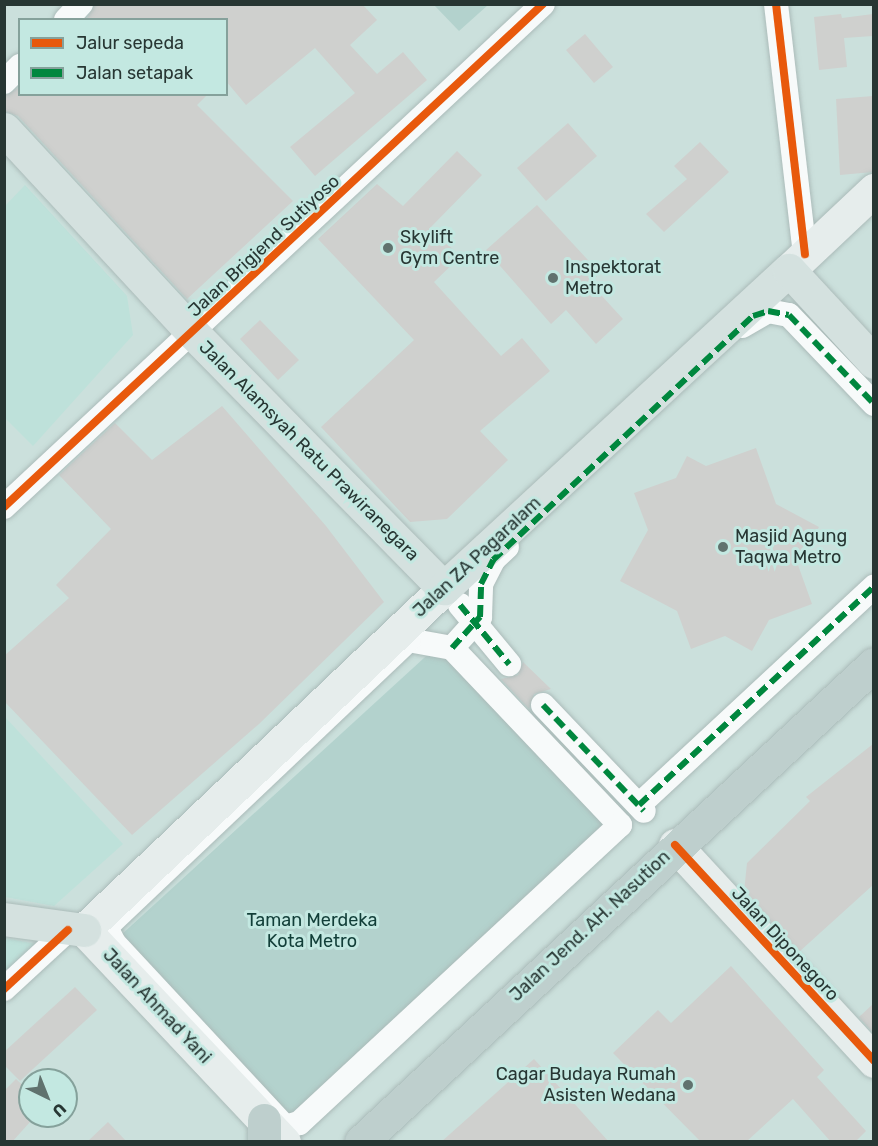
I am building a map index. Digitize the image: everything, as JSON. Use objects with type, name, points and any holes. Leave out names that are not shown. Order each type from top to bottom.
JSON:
[{"type":"highway","name":"Jalan Jend. AH. Nasution","points":[[361,1142],[675,846],[873,664]]},
{"type":"main road","name":"Jalan Alamsyah Ratu Prawiranegara","points":[[4,129],[193,333],[460,606]]},
{"type":"main road","name":"Jalan ZA Pagaralam","points":[[76,930],[460,606],[797,262],[873,190]]},
{"type":"main road","points":[[797,262],[873,362]]},
{"type":"main road","name":"Jalan Diponegoro","points":[[675,846],[873,1061]]},
{"type":"main road","points":[[4,919],[76,930]]},
{"type":"main road","name":"Jalan Ahmad Yani","points":[[76,930],[271,1134]]},
{"type":"street","points":[[68,18],[81,4]]},
{"type":"street","name":"Jalan Brigjend Sutiyoso","points":[[4,507],[543,4]]},
{"type":"street","points":[[776,4],[797,262]]},
{"type":"street","points":[[4,82],[18,68]]},
{"type":"street","points":[[460,606],[480,617],[481,584],[493,560],[753,316],[768,311],[789,315],[873,404]]},
{"type":"street","points":[[543,705],[642,808],[873,586]]},
{"type":"street","points":[[452,648],[460,606]]},
{"type":"street","points":[[460,606],[509,664]]},
{"type":"street","points":[[408,640],[452,648],[620,825],[299,1123],[285,1127],[114,943],[106,927],[408,640]]},
{"type":"street","points":[[4,989],[76,930]]},
{"type":"shaded area","points":[[25,185],[127,296],[133,335],[33,446],[4,417],[5,206]]},
{"type":"shaded area","points":[[5,717],[123,844],[54,906],[5,897]]},
{"type":"shaded area","points":[[5,938],[36,944],[5,974]]},
{"type":"green space","points":[[434,5],[488,5],[459,31]]},
{"type":"green space","name":"Taman Merdeka Kota Metro","points":[[436,647],[607,827],[291,1122],[120,936]]},
{"type":"building","points":[[95,4],[362,4],[377,20],[350,45],[377,74],[403,52],[427,80],[315,176],[290,147],[355,93],[315,48],[246,105],[228,83],[228,18],[87,18]]},
{"type":"building","points":[[841,14],[842,18],[873,14],[873,36],[844,38],[847,67],[819,70],[814,17]]},
{"type":"building","points":[[585,34],[613,67],[594,83],[566,50]]},
{"type":"building","points":[[18,88],[18,96],[206,96],[197,105],[293,201],[187,299],[18,116],[4,111],[4,96]]},
{"type":"building","points":[[873,96],[873,172],[840,175],[836,99]]},
{"type":"building","points":[[568,123],[597,156],[546,201],[517,168]]},
{"type":"building","points":[[700,142],[729,172],[664,232],[646,214],[687,179],[674,166]]},
{"type":"building","points":[[457,151],[482,175],[429,229],[461,256],[434,282],[501,356],[522,338],[550,371],[480,431],[508,460],[447,519],[410,522],[321,427],[414,340],[318,239],[377,184],[403,206]]},
{"type":"building","name":"Inspektorat Metro","points":[[537,205],[600,273],[590,283],[623,319],[596,344],[566,310],[551,324],[486,250]]},
{"type":"building","points":[[260,320],[299,360],[278,380],[240,339]]},
{"type":"building","points":[[222,406],[326,526],[384,602],[259,724],[132,835],[4,701],[4,656],[69,598],[56,585],[111,529],[59,475],[115,423],[152,460]]},
{"type":"building","name":"Masjid Agung Taqwa Metro","points":[[756,448],[776,504],[819,527],[798,565],[812,604],[769,620],[752,651],[725,636],[691,649],[677,611],[620,581],[648,530],[634,493],[676,478],[687,456],[706,466]]},
{"type":"building","points":[[523,662],[551,689],[534,694],[529,709],[501,679],[518,675]]},
{"type":"building","points":[[873,744],[873,885],[799,952],[744,892],[747,863],[810,801],[806,797]]},
{"type":"building","points":[[731,966],[824,1070],[817,1077],[866,1131],[855,1142],[831,1142],[793,1099],[746,1142],[701,1142],[613,1053],[658,1010],[671,1023]]},
{"type":"building","points":[[75,987],[97,1010],[34,1068],[18,1068],[18,1079],[4,1065],[4,1052]]},
{"type":"building","points":[[873,1004],[873,1033],[859,1017]]},
{"type":"building","points":[[534,1059],[609,1142],[441,1142]]},
{"type":"building","points":[[16,1079],[18,1081],[18,1128],[25,1128],[12,1142],[4,1142],[4,1091]]},
{"type":"building","points":[[108,1122],[127,1142],[87,1142]]},
{"type":"marked path","points":[[452,648],[480,617],[481,584],[493,560],[753,316],[768,311],[789,315],[874,404]]},
{"type":"marked path","points":[[639,805],[874,587]]},
{"type":"marked path","points":[[460,605],[509,664]]},
{"type":"marked path","points":[[543,705],[644,811]]},
{"type":"cycle path","points":[[4,507],[543,4]]},
{"type":"cycle path","points":[[776,4],[805,254]]},
{"type":"cycle path","points":[[675,845],[874,1061]]},
{"type":"cycle path","points":[[4,989],[68,930]]},
{"type":"place","name":"Skylift Gym Centre","points":[[388,248]]},
{"type":"place","name":"Inspektorat Metro","points":[[553,278]]},
{"type":"place","name":"Masjid Agung Taqwa Metro","points":[[723,547]]},
{"type":"place","name":"Cagar Budaya Rumah Asisten Wedana","points":[[688,1085]]}]
